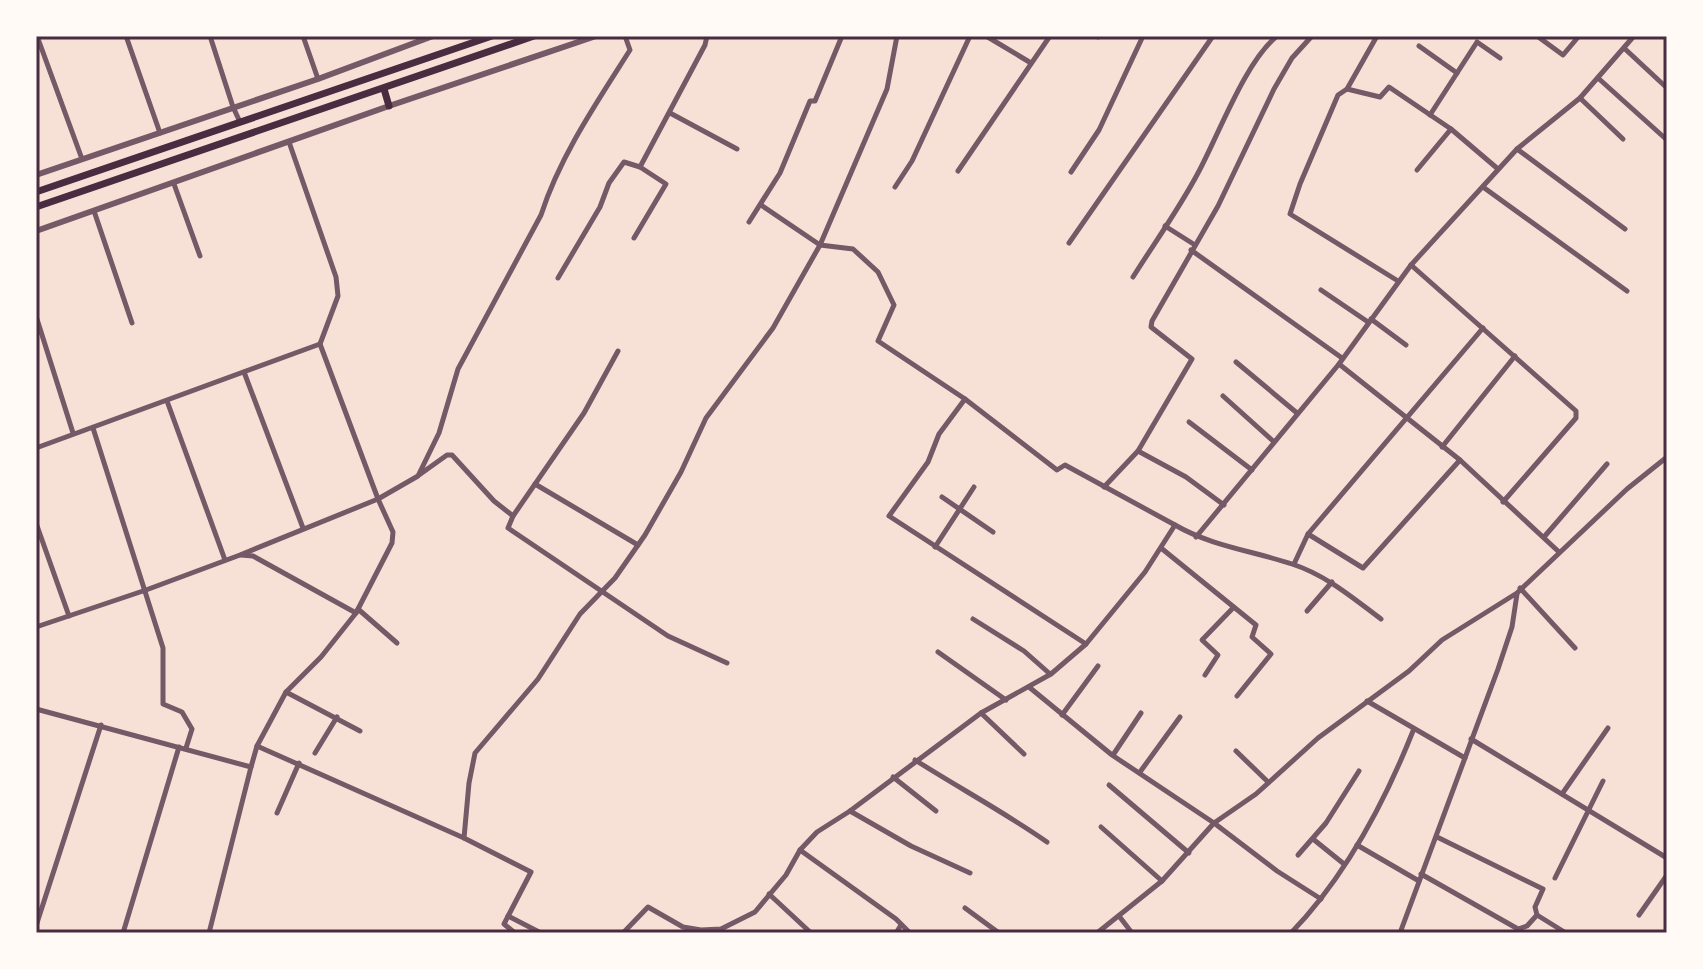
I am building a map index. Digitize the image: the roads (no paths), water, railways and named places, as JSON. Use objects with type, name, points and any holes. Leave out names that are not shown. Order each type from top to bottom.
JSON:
[{"type":"main road","points":[[36,192],[492,36]]},
{"type":"main road","points":[[36,207],[534,36]]},
{"type":"main road","points":[[478,41],[481,55]]},
{"type":"main road","points":[[384,89],[389,106]]},
{"type":"street","points":[[37,36],[82,159]]},
{"type":"street","points":[[126,36],[160,133]]},
{"type":"street","points":[[210,36],[240,122]]},
{"type":"street","points":[[303,36],[318,79]]},
{"type":"street","points":[[36,175],[318,79],[433,36]]},
{"type":"street","points":[[36,231],[596,36]]},
{"type":"street","points":[[418,476],[439,433],[458,369],[541,215],[588,116],[630,50],[625,36]]},
{"type":"street","points":[[640,167],[707,36]]},
{"type":"street","points":[[749,222],[780,173],[842,36]]},
{"type":"street","points":[[464,838],[475,753],[538,679],[580,614],[615,578],[638,545],[681,472],[706,418],[773,328],[820,245],[887,89],[897,36]]},
{"type":"street","points":[[895,187],[912,161],[970,36]]},
{"type":"street","points":[[986,36],[1031,63]]},
{"type":"street","points":[[958,171],[1050,36]]},
{"type":"street","points":[[1071,172],[1099,130],[1143,36]]},
{"type":"street","points":[[1069,243],[1213,36]]},
{"type":"street","points":[[1133,277],[1197,175],[1251,70],[1268,43],[1277,36]]},
{"type":"street","points":[[1104,487],[1138,451],[1192,359],[1151,327],[1152,321],[1218,206],[1274,89],[1292,58],[1312,36]]},
{"type":"street","points":[[1377,36],[1347,89],[1338,95],[1290,214],[1398,281]]},
{"type":"street","points":[[1537,36],[1563,55],[1579,36]]},
{"type":"street","points":[[1196,537],[1340,361],[1411,265],[1517,149],[1580,98],[1634,36]]},
{"type":"street","points":[[1430,115],[1477,42],[1500,58]]},
{"type":"street","points":[[1419,46],[1457,73]]},
{"type":"street","points":[[1624,47],[1667,88]]},
{"type":"street","points":[[1598,78],[1667,140]]},
{"type":"street","points":[[1347,89],[1380,97],[1389,87],[1451,129],[1498,169]]},
{"type":"street","points":[[1580,98],[1623,139]]},
{"type":"street","points":[[670,113],[737,149]]},
{"type":"street","points":[[1417,170],[1451,129]]},
{"type":"street","points":[[209,933],[257,746],[286,692],[321,657],[357,611],[392,543],[393,532],[320,344],[338,296],[336,277],[289,142]]},
{"type":"street","points":[[1517,149],[1625,229]]},
{"type":"street","points":[[558,278],[600,207],[609,183],[624,162],[640,167],[666,184],[634,238]]},
{"type":"street","points":[[174,184],[200,256]]},
{"type":"street","points":[[1483,187],[1627,291]]},
{"type":"street","points":[[761,205],[820,245],[853,249],[883,280],[894,305],[878,341],[965,399],[1057,470],[1065,465],[1196,537],[1294,564],[1332,582],[1381,619]]},
{"type":"street","points":[[94,211],[132,323]]},
{"type":"street","points":[[1165,226],[1340,361],[1460,460],[1559,552]]},
{"type":"street","points":[[1411,265],[1576,411],[1576,418],[1503,502]]},
{"type":"street","points":[[1321,290],[1406,345]]},
{"type":"street","points":[[36,317],[73,433]]},
{"type":"street","points":[[1294,564],[1308,534],[1483,328]]},
{"type":"street","points":[[36,448],[320,344]]},
{"type":"street","points":[[618,351],[584,413],[513,516],[508,528],[600,593],[668,636],[727,663]]},
{"type":"street","points":[[1442,447],[1515,356]]},
{"type":"street","points":[[1236,362],[1297,413]]},
{"type":"street","points":[[244,372],[303,528]]},
{"type":"street","points":[[1223,396],[1273,441]]},
{"type":"street","points":[[965,399],[939,434],[928,462],[889,514],[1086,644]]},
{"type":"street","points":[[167,401],[225,560]]},
{"type":"street","points":[[1189,422],[1252,470]]},
{"type":"street","points":[[93,428],[163,648],[163,704],[182,712],[192,729],[186,748]]},
{"type":"street","points":[[1138,451],[1186,477],[1224,505]]},
{"type":"street","points":[[36,627],[240,555],[378,499],[447,455],[452,455],[494,501],[513,516]]},
{"type":"street","points":[[1097,933],[1162,881],[1214,823],[1256,794],[1267,781],[1409,671],[1442,640],[1518,590],[1627,489],[1667,457]]},
{"type":"street","points":[[1308,534],[1363,568],[1460,460]]},
{"type":"street","points":[[1544,537],[1607,464]]},
{"type":"street","points":[[535,484],[638,545]]},
{"type":"street","points":[[935,547],[974,487]]},
{"type":"street","points":[[942,497],[993,532]]},
{"type":"street","points":[[36,523],[69,617]]},
{"type":"street","points":[[623,933],[648,907],[683,927],[701,930],[721,929],[755,912],[786,875],[800,850],[817,832],[981,713],[1051,674],[1086,644],[1145,572],[1175,525]]},
{"type":"street","points":[[1161,548],[1232,609],[1256,625],[1252,637],[1271,654],[1237,696]]},
{"type":"street","points":[[240,555],[253,556],[357,611],[397,643]]},
{"type":"street","points":[[1307,611],[1332,582]]},
{"type":"street","points":[[1518,590],[1575,648]]},
{"type":"street","points":[[1400,933],[1512,627],[1518,590]]},
{"type":"street","points":[[1205,675],[1218,655],[1202,640],[1232,609]]},
{"type":"street","points":[[973,619],[1024,651],[1051,674]]},
{"type":"street","points":[[938,652],[1006,700]]},
{"type":"street","points":[[1062,715],[1098,666]]},
{"type":"street","points":[[1029,687],[1112,755],[1321,899]]},
{"type":"street","points":[[286,692],[360,731]]},
{"type":"street","points":[[1367,701],[1413,731],[1465,758]]},
{"type":"street","points":[[36,709],[251,767]]},
{"type":"street","points":[[981,713],[1024,754]]},
{"type":"street","points":[[1112,755],[1141,713]]},
{"type":"street","points":[[315,753],[337,717]]},
{"type":"street","points":[[1140,772],[1180,717]]},
{"type":"street","points":[[36,926],[101,725]]},
{"type":"street","points":[[1562,794],[1608,728]]},
{"type":"street","points":[[1291,933],[1321,899],[1357,845],[1380,805],[1413,731]]},
{"type":"street","points":[[1471,739],[1667,858]]},
{"type":"street","points":[[257,746],[464,838],[531,872],[504,924],[515,933]]},
{"type":"street","points":[[123,933],[179,747]]},
{"type":"street","points":[[1236,751],[1267,781]]},
{"type":"street","points":[[915,760],[996,807],[1047,842]]},
{"type":"street","points":[[277,813],[299,763]]},
{"type":"street","points":[[1298,855],[1313,839],[1359,771]]},
{"type":"street","points":[[893,777],[936,811]]},
{"type":"street","points":[[1555,878],[1603,781]]},
{"type":"street","points":[[1109,785],[1189,853]]},
{"type":"street","points":[[850,811],[911,846],[970,873]]},
{"type":"street","points":[[1101,827],[1162,881]]},
{"type":"street","points":[[1437,837],[1543,889],[1535,907],[1537,915],[1566,933]]},
{"type":"street","points":[[1313,839],[1344,864]]},
{"type":"street","points":[[1357,845],[1518,929],[1527,926],[1537,915]]},
{"type":"street","points":[[800,850],[896,919],[910,933]]},
{"type":"street","points":[[1639,915],[1667,875]]},
{"type":"street","points":[[769,894],[811,933]]},
{"type":"street","points":[[965,908],[999,933]]},
{"type":"street","points":[[508,916],[541,933]]},
{"type":"street","points":[[1119,916],[1132,933]]},
{"type":"street","points":[[896,933],[901,925]]}]
